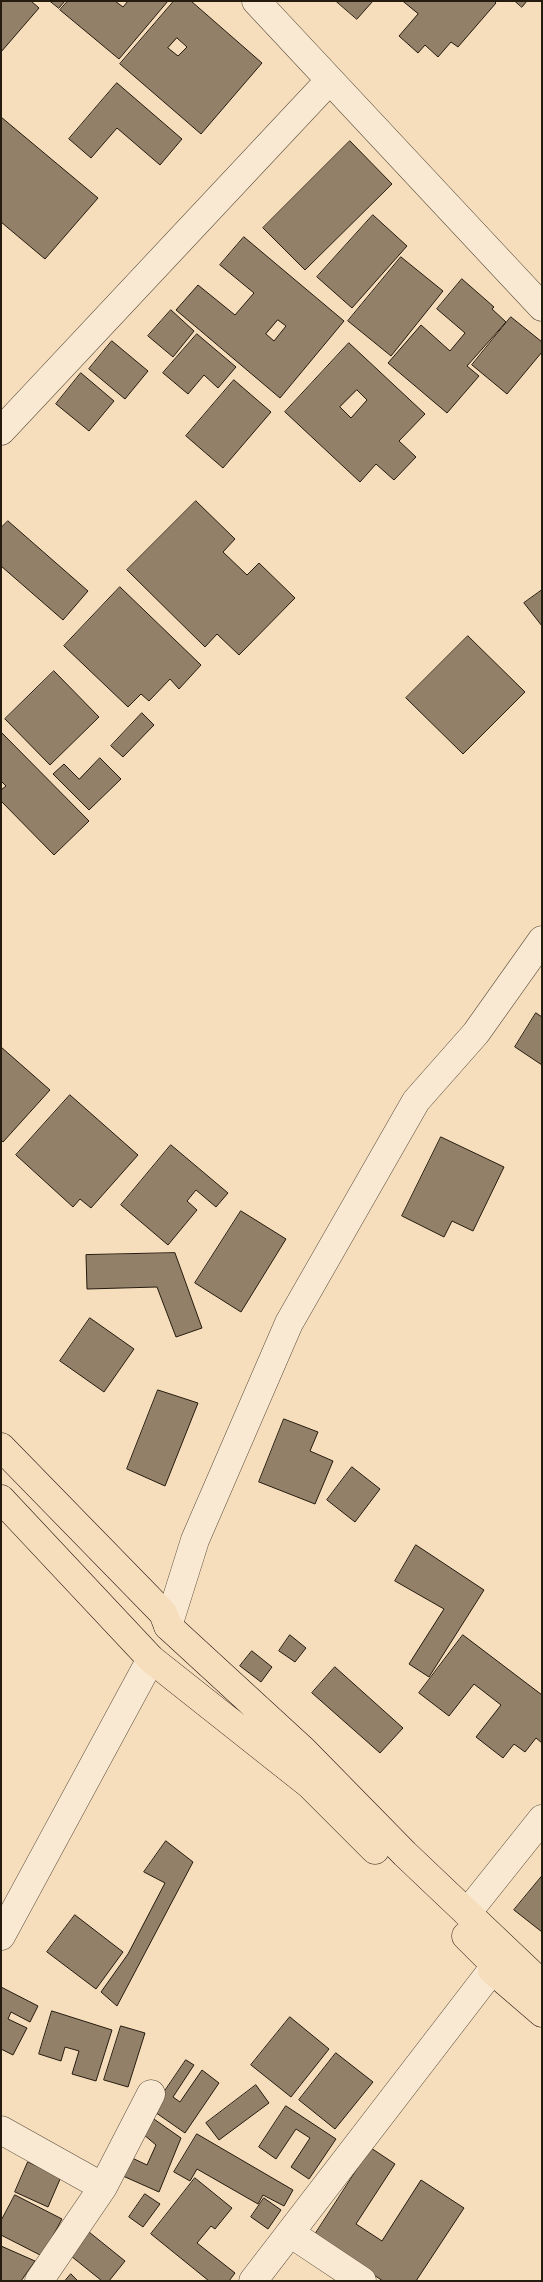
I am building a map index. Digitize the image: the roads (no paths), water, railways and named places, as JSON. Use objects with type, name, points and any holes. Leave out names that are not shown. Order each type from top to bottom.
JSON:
[{"type":"main road","points":[[1,1447],[163,1613],[168,1626],[303,1750],[467,1913],[542,1984]]},
{"type":"main road","points":[[1,1499],[151,1659],[310,1785],[397,1871],[452,1921],[492,1962],[492,1970],[542,2013]]},
{"type":"street","points":[[256,1],[542,307]]},
{"type":"street","points":[[1,431],[329,81]]},
{"type":"street","points":[[168,1626],[195,1540],[288,1323],[416,1101],[476,1033],[542,940]]},
{"type":"street","points":[[1,1936],[151,1659]]},
{"type":"street","points":[[467,1913],[542,1819]]},
{"type":"street","points":[[253,2281],[492,1970]]},
{"type":"street","points":[[39,2281],[103,2187],[150,2094]]},
{"type":"street","points":[[1,2130],[103,2187]]},
{"type":"street","points":[[290,2232],[362,2281]]}]
